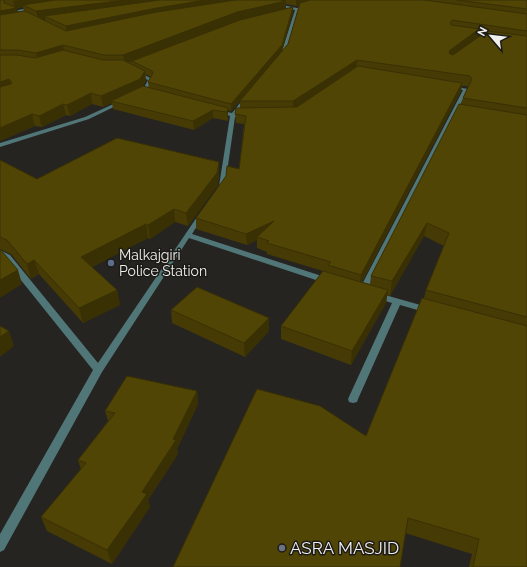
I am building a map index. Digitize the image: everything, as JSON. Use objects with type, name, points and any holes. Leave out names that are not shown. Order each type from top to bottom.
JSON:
[{"type":"street","points":[[255,0],[297,9]]},
{"type":"street","points":[[282,13],[325,0]]},
{"type":"street","points":[[248,4],[263,1]]},
{"type":"street","points":[[8,8],[25,15]]},
{"type":"street","points":[[15,11],[37,8]]},
{"type":"street","points":[[280,58],[285,52],[297,9]]},
{"type":"street","points":[[132,71],[150,80],[144,91],[137,95]]},
{"type":"street","points":[[435,312],[359,290],[466,89],[443,86]]},
{"type":"street","points":[[144,91],[152,93]]},
{"type":"street","points":[[0,546],[98,370],[187,235],[222,186],[233,115],[252,92]]},
{"type":"street","points":[[0,144],[87,118],[130,98]]},
{"type":"street","points":[[210,109],[233,115],[256,115]]},
{"type":"street","points":[[455,111],[462,112]]},
{"type":"street","points":[[187,235],[333,282]]},
{"type":"street","points":[[0,252],[7,257],[98,370]]},
{"type":"street","points":[[353,399],[396,301]]},
{"type":"building","points":[[0,0],[4,0],[4,3],[17,8],[0,11]]},
{"type":"building","points":[[55,0],[126,0],[36,11],[23,5]]},
{"type":"building","points":[[160,0],[206,0],[66,26],[44,16]]},
{"type":"building","points":[[236,0],[286,1],[237,12],[123,55],[104,55],[63,45],[36,53],[18,50],[0,50],[0,15],[25,11],[66,31],[157,12]]},
{"type":"building","points":[[310,0],[424,0],[527,14],[527,31],[452,20],[450,23],[451,25],[479,29],[449,51],[450,54],[453,55],[487,31],[527,36],[527,108],[463,98],[472,79],[470,76],[357,60],[293,101],[240,101],[288,44],[300,3]]},
{"type":"building","points":[[457,0],[527,0],[527,9]]},
{"type":"building","points":[[293,7],[282,45],[231,104],[148,82],[153,73],[152,71],[132,61],[240,20]]},
{"type":"building","points":[[63,50],[103,60],[123,60],[145,71],[140,79],[101,96],[91,93],[67,105],[63,104],[39,116],[32,114],[0,128],[0,87],[11,84],[12,82],[9,79],[0,82],[0,55],[17,55],[35,58]]},
{"type":"building","points":[[358,66],[462,83],[361,275],[328,265],[331,262],[267,243],[269,241],[257,237],[274,221],[246,234],[196,218],[226,176],[227,166],[239,169],[246,116],[235,114],[236,108],[297,107]]},
{"type":"building","points":[[143,86],[228,108],[227,112],[213,110],[193,121],[111,101]]},
{"type":"building","points":[[459,104],[527,115],[527,317],[426,290],[449,233],[427,223],[392,281],[371,276]]},
{"type":"building","points":[[117,138],[219,162],[217,173],[186,213],[174,209],[148,225],[146,224],[81,257],[117,290],[79,308],[34,260],[27,264],[7,240],[0,237],[0,160],[37,179]]},
{"type":"building","points":[[0,249],[18,270],[0,280]]},
{"type":"building","points":[[323,271],[388,290],[352,351],[281,326]]},
{"type":"building","points":[[197,287],[269,318],[244,343],[171,310]]},
{"type":"building","points":[[422,298],[527,326],[527,567],[473,567],[479,539],[408,518],[400,567],[173,567],[257,389],[320,406],[366,436]]},
{"type":"building","points":[[0,326],[9,331],[0,337]]},
{"type":"building","points":[[127,376],[197,391],[173,439],[176,440],[142,492],[147,494],[107,550],[41,517],[86,463],[78,460],[115,413],[105,411]]},
{"type":"place","name":"Malkajgiri Police Station","points":[[111,263]]},
{"type":"place","name":"ASRA MASJID","points":[[282,548]]}]
